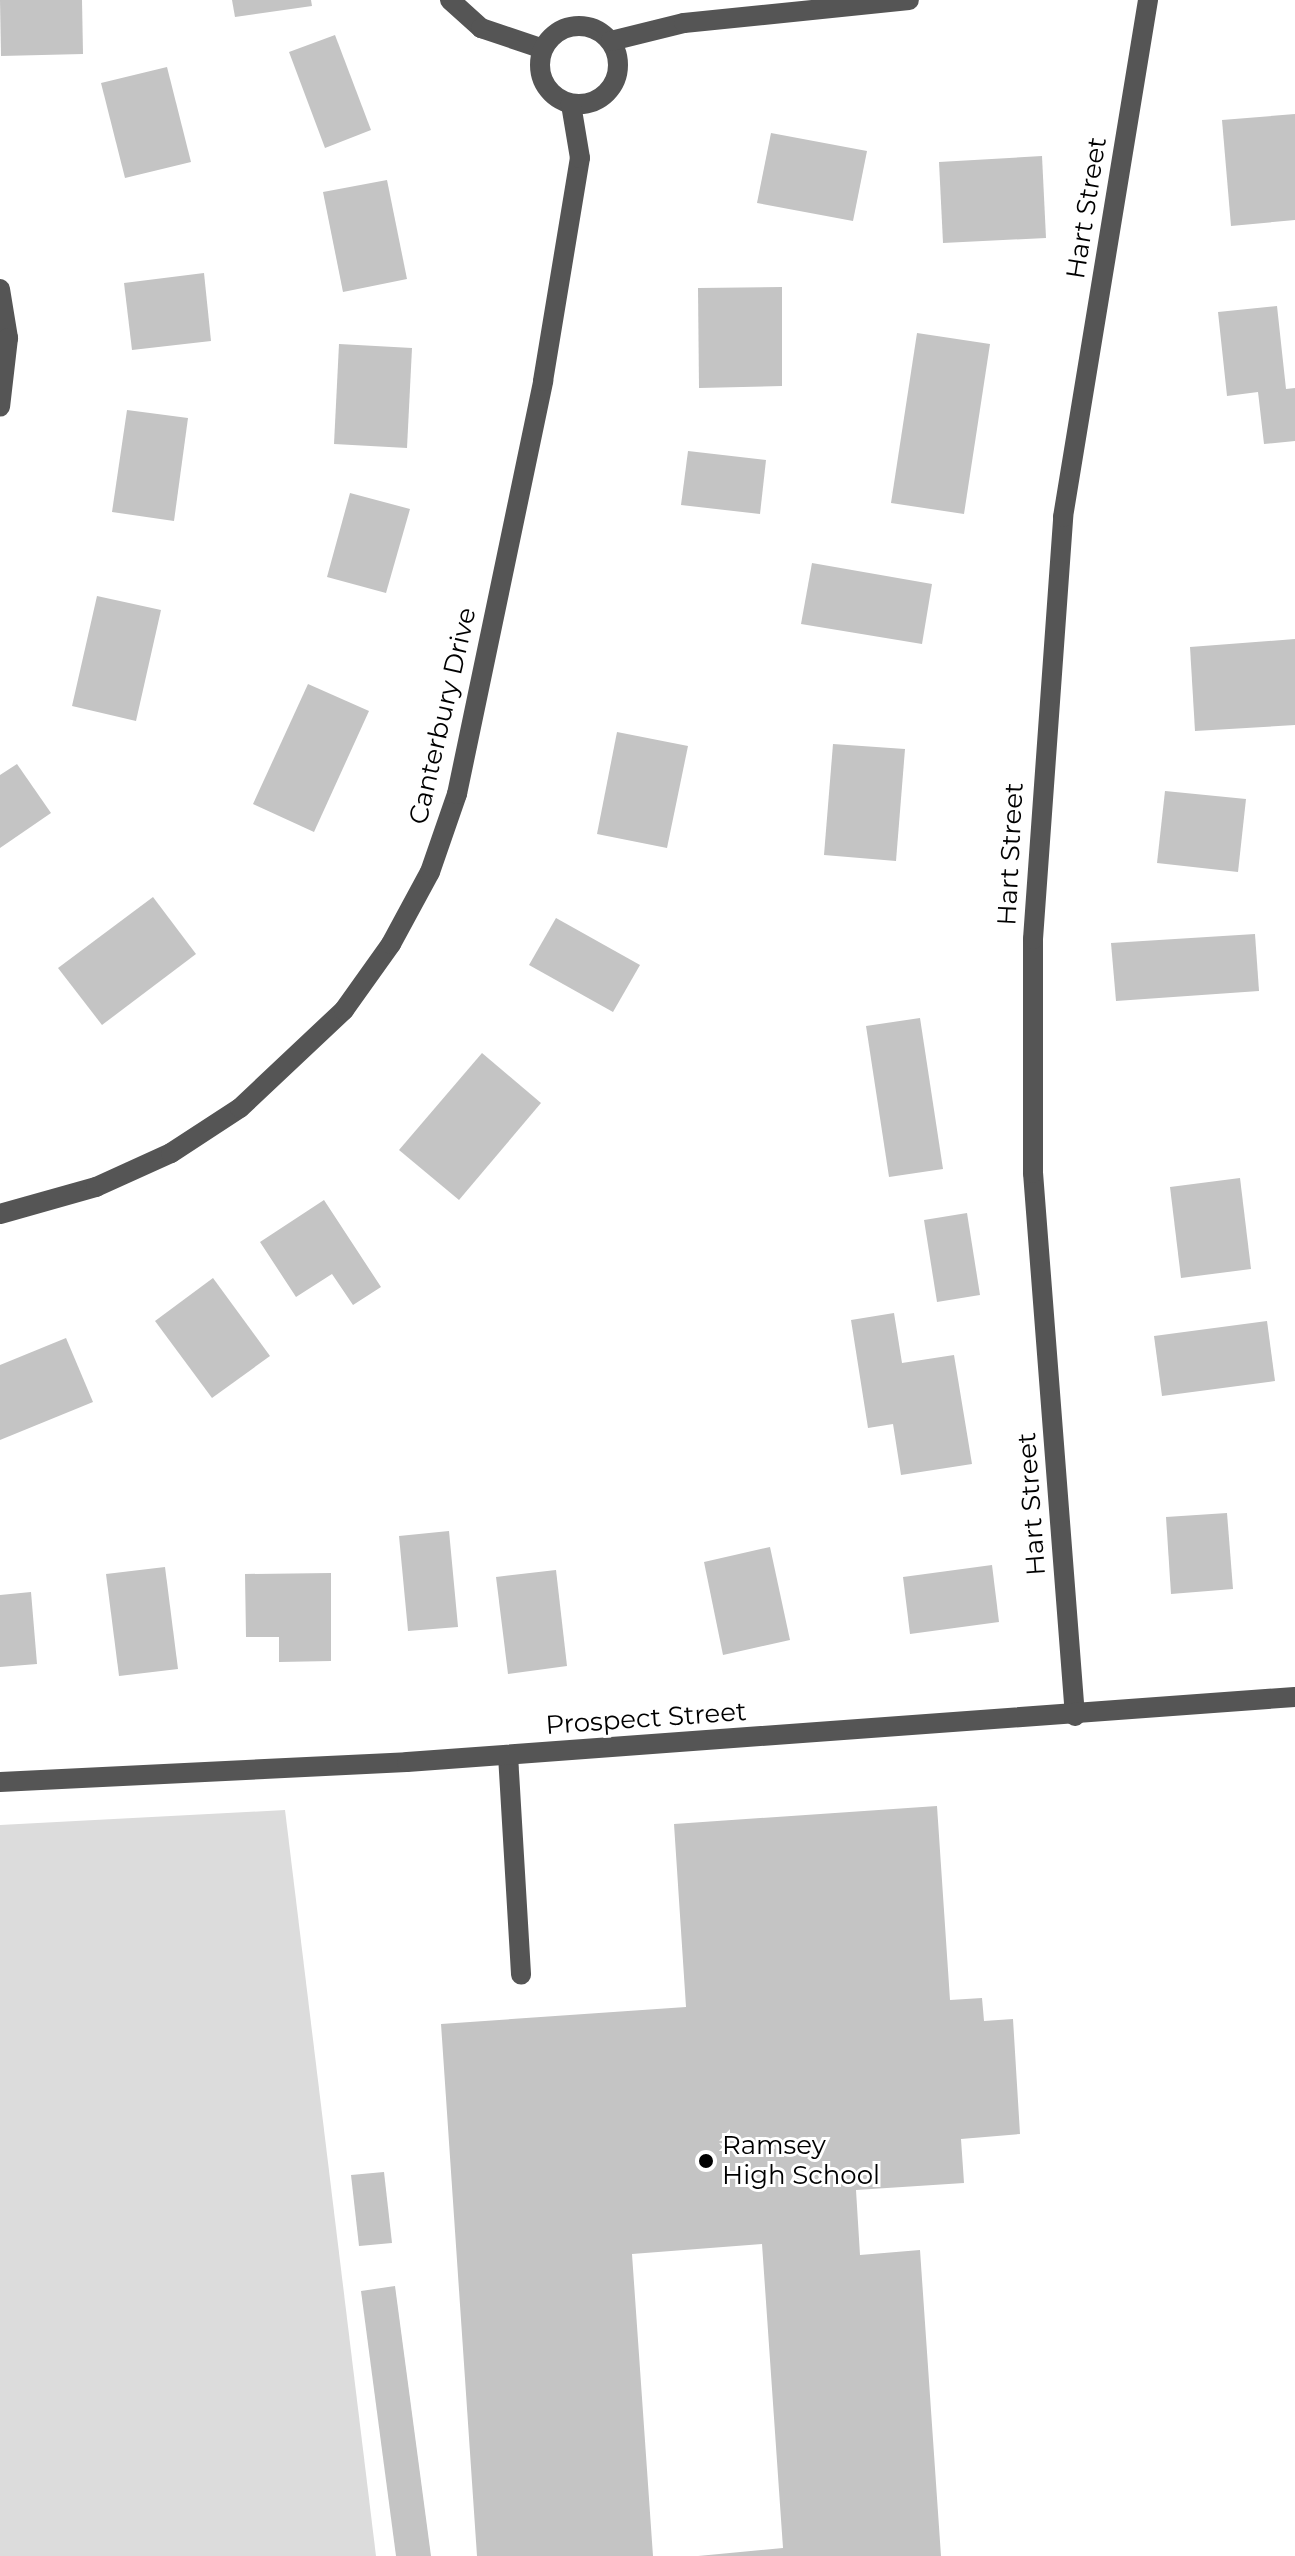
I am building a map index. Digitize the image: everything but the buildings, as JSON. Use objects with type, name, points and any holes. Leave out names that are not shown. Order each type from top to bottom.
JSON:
[{"type":"street","points":[[450,0],[481,28],[543,49]]},
{"type":"street","points":[[543,49],[575,26],[611,41],[684,23],[909,0]]},
{"type":"street","name":"Hart Street","points":[[1075,1716],[1033,1173],[1033,939],[1063,517],[1148,0]]},
{"type":"street","points":[[543,49],[544,83],[571,104],[598,100],[616,80],[611,41]]},
{"type":"street","name":"Canterbury Drive","points":[[0,1214],[96,1187],[171,1153],[240,1108],[344,1010],[391,944],[430,872],[457,794],[543,381],[580,158],[571,104]]},
{"type":"street","points":[[0,289],[8,338],[0,407]]},
{"type":"street","name":"Prospect Street","points":[[0,1782],[508,1755],[1075,1716],[1295,1697]]},
{"type":"street","points":[[508,1755],[521,1975]]},
{"type":"shaded area","points":[[285,1810],[376,2556],[0,2556],[0,1825]]},
{"type":"place","name":"Ramsey High School","points":[[706,2161]]}]
